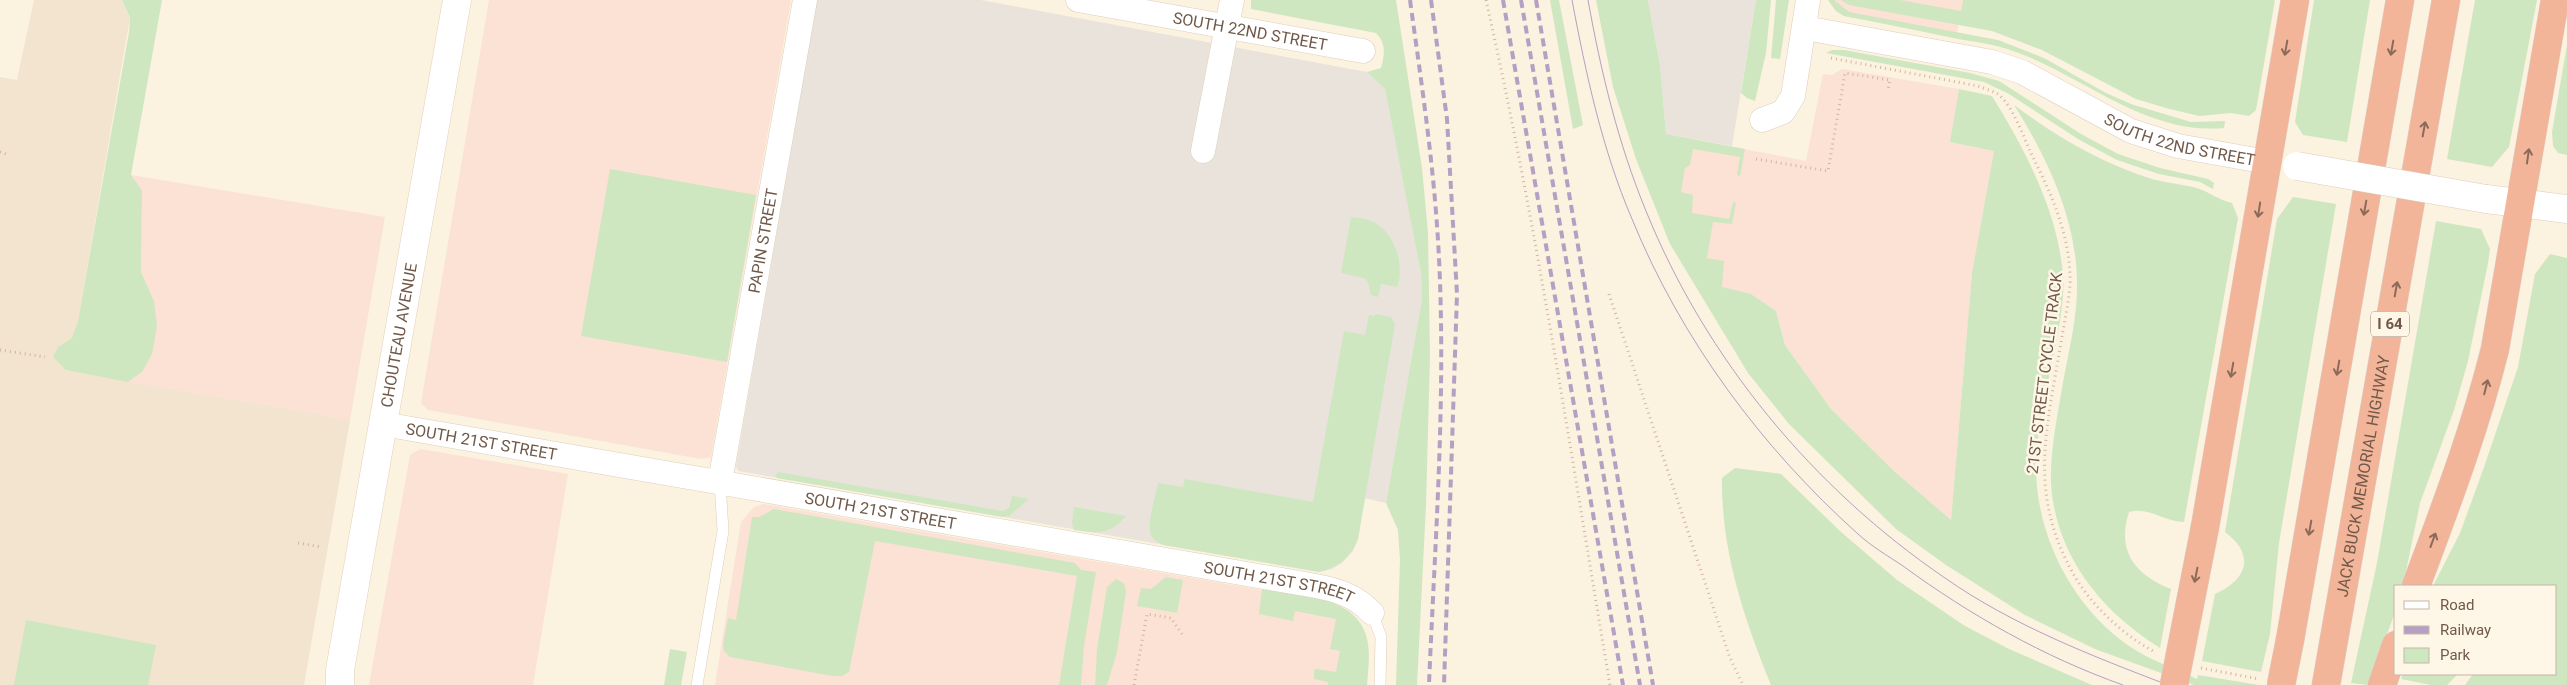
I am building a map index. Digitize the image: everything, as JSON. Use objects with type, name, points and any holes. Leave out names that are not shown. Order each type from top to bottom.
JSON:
[{"type":"highway","points":[[2174,685],[2205,527],[2294,0]]},
{"type":"highway","name":"I 64","points":[[2273,683],[2290,640],[2400,0]]},
{"type":"highway","name":"JACK BUCK MEMORIAL HIGHWAY","points":[[2326,685],[2446,0]]},
{"type":"highway","points":[[2416,585],[2483,397],[2503,313],[2555,0]]},
{"type":"highway","points":[[2382,685],[2394,651]]},
{"type":"main road","name":"CHOUTEAU AVENUE","points":[[338,680],[457,0]]},
{"type":"main road","name":"SOUTH 22ND STREET","points":[[2267,162],[2486,199],[2567,209]]},
{"type":"street","name":"PAPIN STREET","points":[[720,482],[805,0]]},
{"type":"street","name":"SOUTH 22ND STREET","points":[[1078,0],[1363,51]]},
{"type":"street","points":[[1203,151],[1232,0]]},
{"type":"street","points":[[1762,120],[1783,112],[1789,106],[1795,88],[1808,0]]},
{"type":"street","name":"SOUTH 22ND STREET","points":[[1805,28],[1992,62],[2022,72],[2131,131],[2178,146],[2267,162]]},
{"type":"street","name":"SOUTH 21ST STREET","points":[[383,424],[1332,589],[1356,599],[1372,612]]},
{"type":"lane","points":[[697,685],[723,532],[720,482]]},
{"type":"lane","points":[[1372,612],[1381,637],[1380,685]]},
{"type":"path","points":[[1486,0],[1505,82],[1537,257],[1610,685]]},
{"type":"path","name":"21ST STREET CYCLE TRACK","points":[[1838,60],[1978,86],[1999,95],[2015,120],[2057,210],[2066,239],[2069,265],[2067,308],[2045,448],[2044,478],[2050,519],[2069,567],[2094,603],[2127,634],[2145,646],[2164,655]]},
{"type":"path","points":[[1756,159],[1828,171],[1845,73],[1890,80],[1888,90]]},
{"type":"path","points":[[0,152],[6,154]]},
{"type":"path","points":[[1609,294],[1724,639],[1743,685]]},
{"type":"path","points":[[0,350],[45,357]]},
{"type":"path","points":[[298,542],[322,547]]},
{"type":"path","points":[[1134,685],[1147,614],[1171,618],[1182,634]]},
{"type":"path","points":[[2194,666],[2273,683]]},
{"type":"shaded area","points":[[34,0],[122,0],[130,17],[78,321],[66,370],[350,420],[304,685],[0,685],[0,77],[17,80]]},
{"type":"shaded area","points":[[489,0],[791,0],[711,457],[701,459],[428,410],[421,403]]},
{"type":"shaded area","points":[[817,0],[981,0],[1367,72],[1385,89],[1421,273],[1422,299],[1386,503],[1364,498],[1358,539],[1353,551],[1342,563],[1332,569],[1319,572],[738,471],[736,466]]},
{"type":"shaded area","points":[[1648,0],[1756,0],[1732,146],[1666,134],[1660,65]]},
{"type":"shaded area","points":[[1828,0],[1963,0],[1956,38],[1844,16],[1836,11]]},
{"type":"shaded area","points":[[1842,69],[1959,89],[1951,142],[1994,151],[1972,273],[1951,520],[1894,471],[1831,409],[1785,345],[1776,311],[1751,294],[1722,288],[1692,246],[1666,134],[1806,161],[1823,74],[1832,75]]},
{"type":"shaded area","points":[[131,175],[385,217],[350,420],[128,382],[142,372],[154,301],[141,272],[142,190]]},
{"type":"shaded area","points":[[420,449],[568,474],[533,685],[369,685],[410,455]]},
{"type":"shaded area","points":[[764,504],[1331,602],[1352,615],[1361,624],[1366,636],[1369,653],[1367,685],[715,685],[741,522],[754,507]]},
{"type":"green space","points":[[122,0],[162,0],[131,175],[142,190],[141,272],[154,301],[157,326],[152,354],[142,372],[128,382],[66,370],[53,357],[58,347],[72,338],[78,321],[129,32],[130,17]]},
{"type":"green space","points":[[1251,0],[1396,0],[1422,168],[1428,233],[1430,356],[1426,505],[1417,685],[1396,685],[1400,560],[1398,530],[1386,503],[1422,299],[1421,273],[1385,89],[1367,72],[1381,68],[1384,53],[1383,45],[1376,33],[1251,9]]},
{"type":"green space","points":[[1550,0],[1559,0],[1583,125],[1573,129]]},
{"type":"green space","points":[[1596,0],[1648,0],[1660,65],[1666,134],[1745,149],[1740,176],[1737,175],[1740,157],[1693,149],[1690,165],[1685,168],[1681,192],[1693,195],[1692,213],[1729,219],[1733,202],[1736,203],[1732,224],[1713,222],[1707,258],[1724,261],[1722,287],[1751,294],[1776,311],[1785,345],[1831,409],[1894,471],[1951,520],[1972,273],[1994,151],[1950,142],[1959,89],[1992,96],[2016,137],[2038,181],[2047,203],[2060,250],[2063,274],[2062,302],[2037,446],[2036,464],[2037,490],[2042,516],[2060,566],[2074,589],[2108,630],[2137,651],[2197,679],[2198,675],[2259,685],[2194,685],[2095,649],[2025,615],[1946,565],[1896,529],[1789,424],[1748,373],[1670,244],[1636,159],[1613,87]]},
{"type":"green space","points":[[1756,0],[1771,0],[1766,53],[1755,101],[1741,93]]},
{"type":"green space","points":[[1776,0],[1789,0],[1780,59],[1771,58]]},
{"type":"green space","points":[[1828,0],[1834,0],[1849,12],[1998,40],[2044,58],[2106,93],[2131,104],[2191,122],[2225,121],[2224,128],[2195,128],[2168,123],[2142,114],[2067,75],[2008,49],[1844,16],[1836,11]]},
{"type":"green space","points":[[1841,0],[1900,0],[1961,11],[1963,0],[2275,0],[2256,110],[2249,116],[2231,113],[2199,116],[2136,99],[2042,50],[1992,31],[1849,5]]},
{"type":"green space","points":[[2314,0],[2370,0],[2347,142],[2303,135],[2295,122]]},
{"type":"green space","points":[[2475,0],[2537,0],[2509,147],[2492,167],[2447,159]]},
{"type":"green space","points":[[2567,45],[2567,155],[2558,153],[2553,146],[2552,132]]},
{"type":"green space","points":[[1832,50],[1844,50],[1970,73],[1999,81],[2081,134],[2118,154],[2160,168],[2208,179],[2214,183],[2213,189],[2200,182],[2159,174],[2117,160],[2078,139],[2009,94],[1984,82],[1826,53]]},
{"type":"green space","points":[[2014,105],[2063,138],[2097,157],[2152,179],[2197,188],[2232,203],[2238,218],[2184,522],[2170,520],[2143,511],[2136,511],[2129,512],[2126,526],[2125,539],[2127,550],[2132,560],[2148,577],[2171,589],[2160,648],[2119,617],[2085,579],[2072,558],[2062,535],[2055,510],[2051,484],[2051,461],[2055,427],[2076,309],[2077,281],[2075,257],[2071,234],[2058,189],[2038,146]]},
{"type":"green space","points":[[610,169],[756,195],[727,362],[581,336]]},
{"type":"green space","points":[[2293,197],[2336,204],[2279,543],[2270,634],[2261,672],[2202,661],[2215,594],[2234,582],[2244,566],[2241,549],[2225,532],[2277,219]]},
{"type":"green space","points":[[1351,217],[1368,220],[1383,229],[1393,243],[1399,259],[1400,276],[1397,287],[1381,284],[1378,297],[1371,295],[1368,282],[1364,278],[1341,273]]},
{"type":"green space","points":[[2436,221],[2481,229],[2490,249],[2488,263],[2468,361],[2454,410],[2420,503],[2403,585],[2394,585],[2394,615],[2368,685],[2351,683],[2377,563]]},
{"type":"green space","points":[[2550,254],[2567,258],[2567,685],[2465,685],[2472,675],[2557,675],[2557,585],[2434,585],[2460,533],[2518,367],[2535,274]]},
{"type":"green space","points":[[1375,314],[1391,317],[1395,324],[1358,539],[1343,561],[1319,572],[1163,545],[1156,541],[1151,535],[1150,524],[1158,483],[1183,487],[1185,479],[1313,502],[1344,331],[1365,335],[1369,315],[1375,316]]},
{"type":"green space","points":[[1735,468],[1781,474],[1841,532],[1897,580],[1965,626],[2009,649],[2092,685],[1771,685],[1743,609],[1725,532],[1722,478]]},
{"type":"green space","points":[[778,472],[1003,511],[1009,508],[1012,496],[1029,499],[1009,516],[1003,517],[777,478],[775,476]]},
{"type":"green space","points":[[1074,507],[1126,516],[1114,527],[1102,532],[1074,530],[1072,523]]},
{"type":"green space","points":[[774,509],[1075,563],[1081,570],[1096,572],[1084,646],[1081,685],[1059,685],[1077,576],[875,541],[849,672],[842,676],[832,676],[730,657],[724,651],[723,644],[728,618],[736,620],[752,517],[759,517]]},
{"type":"green space","points":[[1166,577],[1183,580],[1177,613],[1137,606],[1141,588],[1151,589]]},
{"type":"green space","points":[[1116,579],[1124,583],[1126,591],[1117,652],[1107,685],[1095,685],[1097,649],[1107,587]]},
{"type":"green space","points":[[1262,589],[1322,599],[1337,604],[1349,612],[1359,622],[1368,641],[1367,685],[1328,685],[1328,682],[1314,679],[1314,670],[1316,669],[1336,672],[1340,651],[1330,649],[1336,619],[1295,611],[1293,621],[1259,614]]},
{"type":"green space","points":[[26,620],[156,645],[148,685],[14,685]]},
{"type":"green space","points":[[670,649],[687,652],[681,685],[664,685]]},
{"type":"green space","points":[[2403,675],[2457,675],[2447,685],[2431,685],[2401,679]]},
{"type":"tram line","points":[[1572,0],[1596,111],[1612,166],[1632,219],[1674,307],[1727,389],[1757,428],[1822,500],[1874,547],[1981,618],[2008,633],[2036,648],[2123,685]]},
{"type":"tram line","points":[[1588,0],[1611,107],[1646,211],[1671,266],[1699,318],[1732,368],[1769,416],[1808,461],[1851,503],[1897,542],[1945,578],[2025,625],[2082,651],[2168,685]]},
{"type":"railway","points":[[1410,0],[1433,180],[1440,295],[1441,407],[1429,685]]},
{"type":"railway","points":[[1431,0],[1447,119],[1457,294],[1444,685]]},
{"type":"railway","points":[[1503,0],[1623,685]]},
{"type":"railway","points":[[1521,0],[1640,685]]},
{"type":"railway","points":[[1536,0],[1653,685]]}]
